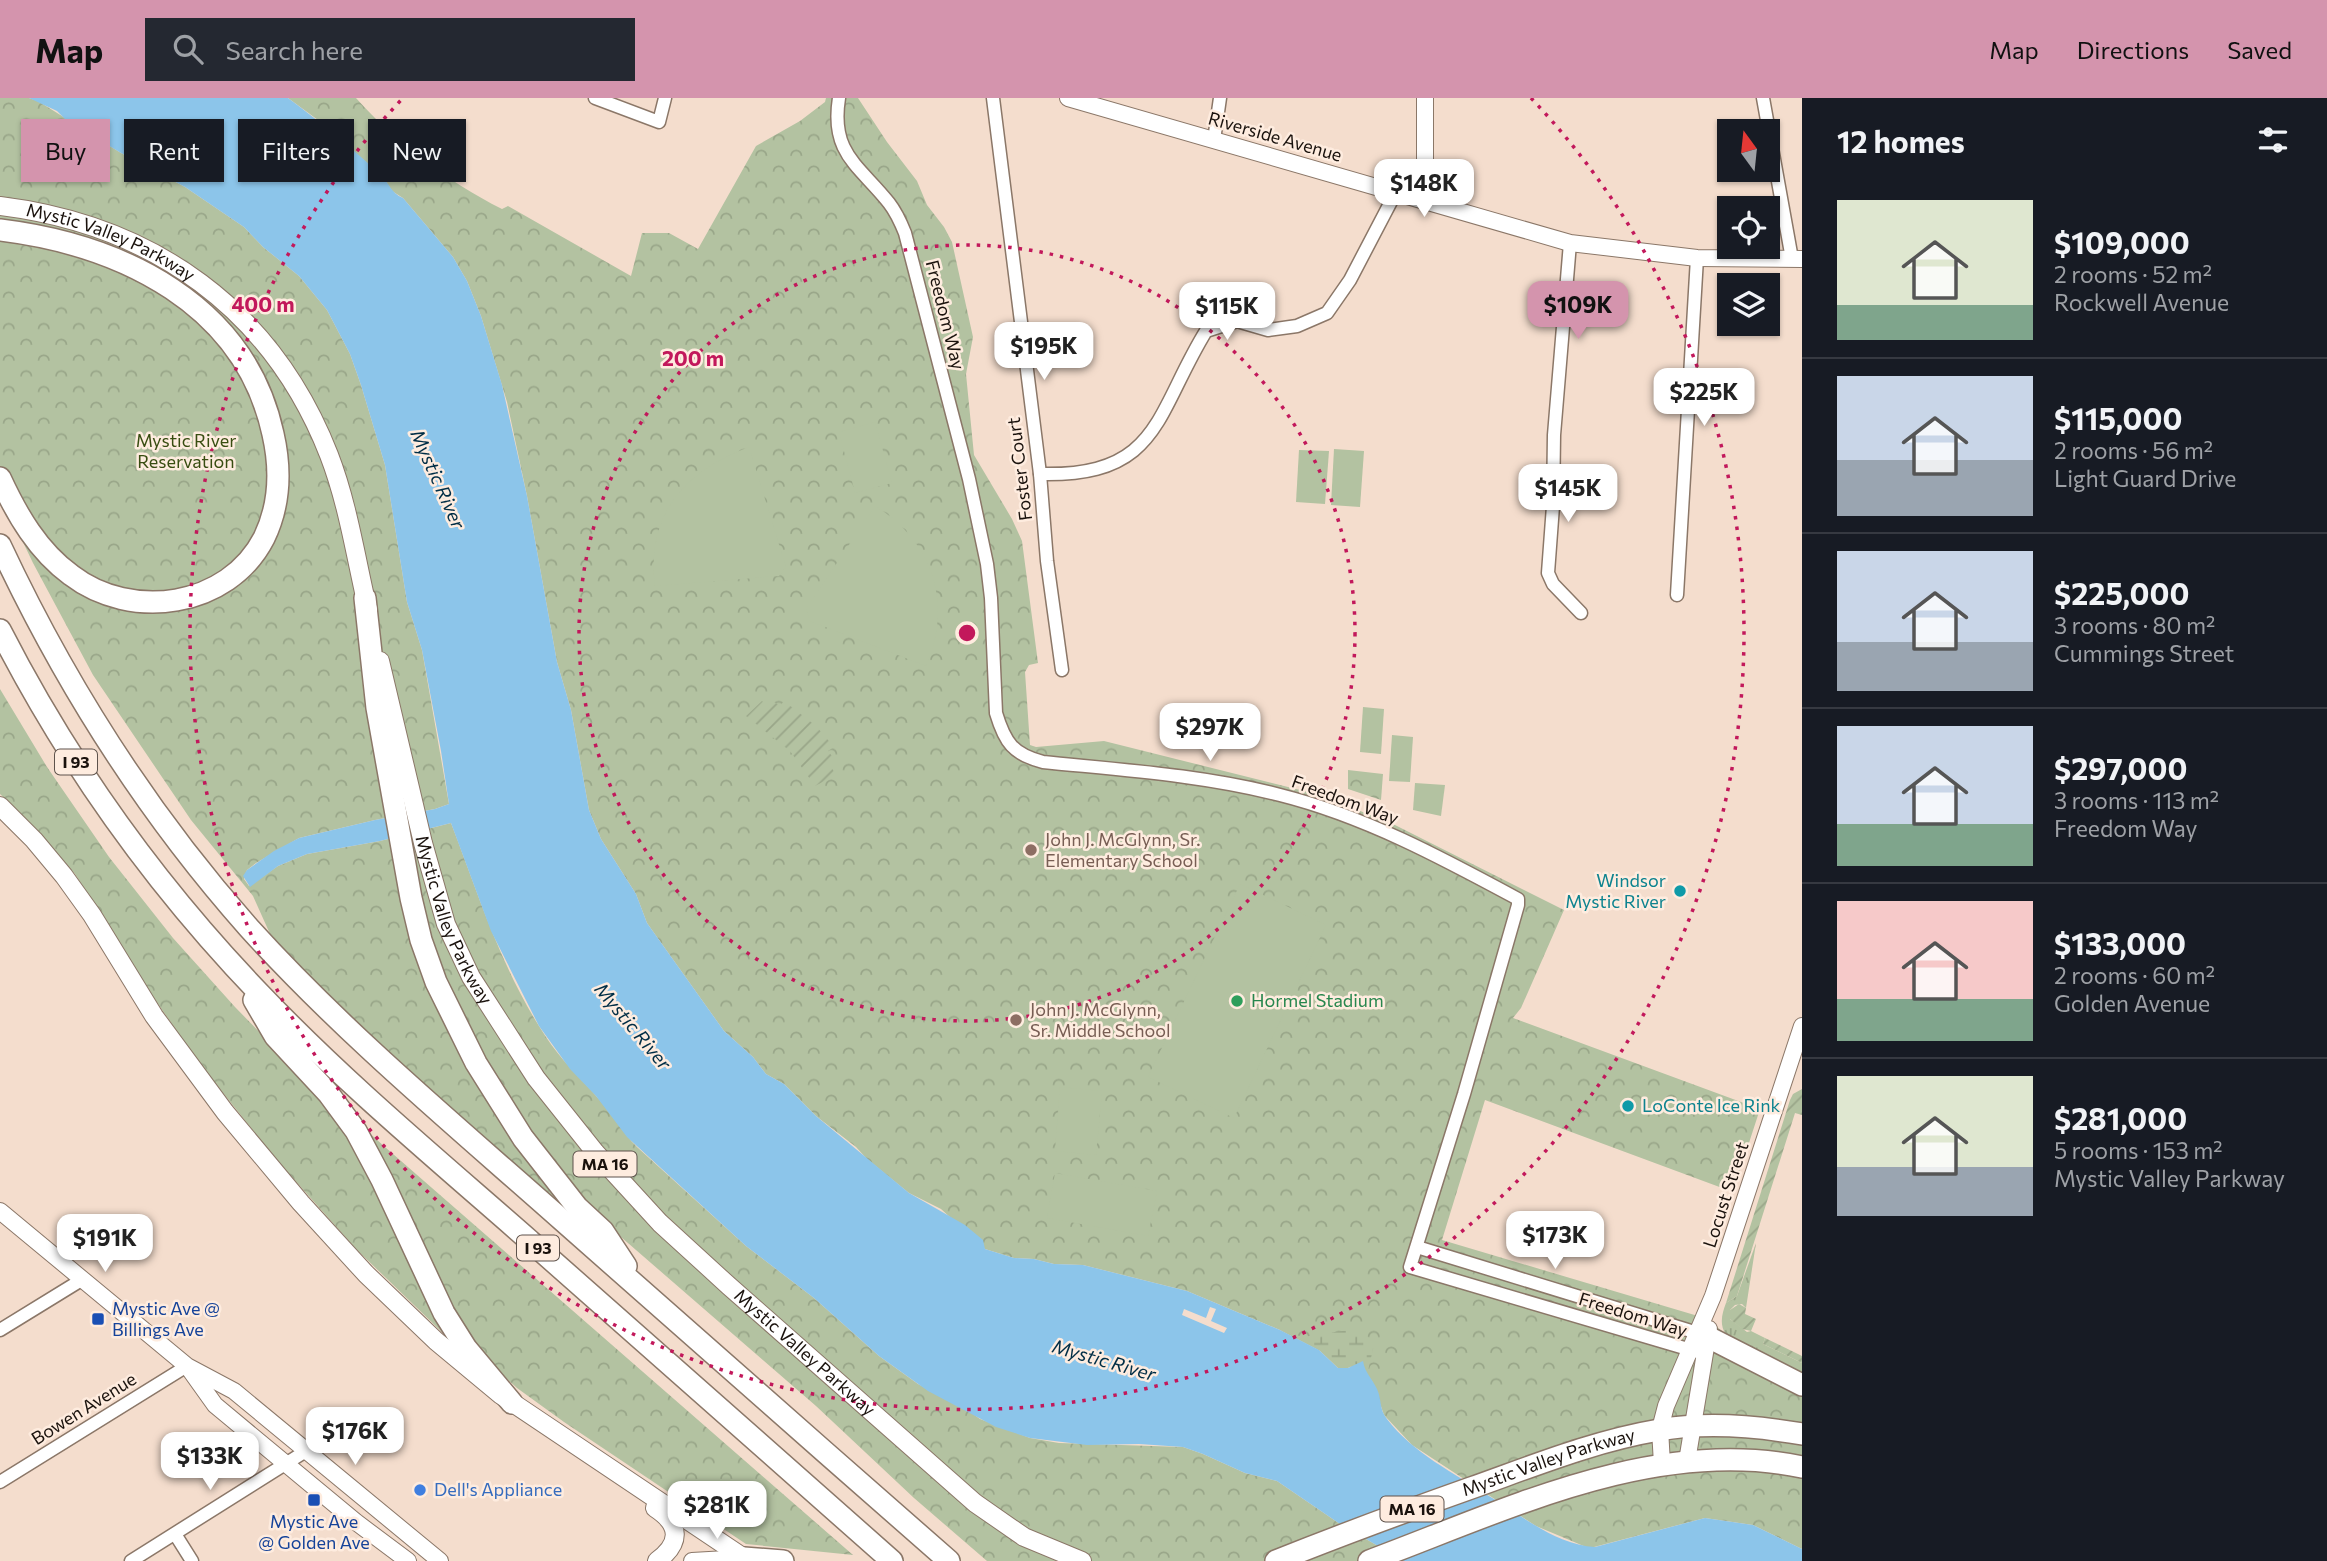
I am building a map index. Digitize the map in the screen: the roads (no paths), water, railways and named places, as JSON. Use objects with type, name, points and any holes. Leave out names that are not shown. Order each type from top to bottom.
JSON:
[{"type":"highway","points":[[0,230],[58,240],[121,261],[179,294],[202,312],[229,341],[252,373],[271,424],[278,472],[272,518],[263,539],[240,569],[207,592],[180,600],[151,603],[112,596],[73,577],[55,562],[28,531],[0,478]]},
{"type":"highway","name":"I 93","points":[[0,545],[60,663],[108,743],[163,822],[219,894],[282,963],[348,1029],[949,1561]]},
{"type":"highway","points":[[365,598],[377,708],[411,898],[421,940],[436,982],[476,1063],[523,1139],[577,1207],[603,1231],[643,1291]]},
{"type":"highway","name":"I 93","points":[[0,630],[80,769],[122,828],[188,914],[292,1027],[363,1094],[892,1561]]},
{"type":"highway","points":[[0,642],[18,664]]},
{"type":"highway","points":[[236,968],[275,1036],[321,1086],[356,1131],[382,1180],[443,1313],[466,1348],[512,1404]]},
{"type":"highway","points":[[1703,1341],[1802,1385]]},
{"type":"highway","name":"Mystic Valley Parkway","points":[[1329,1540],[1586,1447],[1660,1429],[1756,1428],[1802,1434]]},
{"type":"highway","name":"Mystic Valley Parkway","points":[[1368,1561],[1609,1475],[1687,1461],[1744,1459],[1802,1466]]},
{"type":"highway","points":[[1276,1561],[1329,1540]]},
{"type":"highway","points":[[746,1560],[783,1561]]},
{"type":"main road","points":[[1414,197],[1425,169],[1425,98]]},
{"type":"main road","name":"Riverside Avenue","points":[[1072,99],[1570,243],[1697,258],[1797,259]]},
{"type":"main road","name":"Mystic Valley Parkway","points":[[0,206],[67,218],[117,234],[180,269],[239,315],[286,373],[320,434],[337,480],[417,820],[446,924],[471,978],[536,1078],[595,1152],[645,1206],[748,1303],[992,1517],[1033,1542],[1082,1561]]},
{"type":"main road","points":[[0,806],[34,840],[64,876],[181,1054],[270,1167],[332,1238],[408,1316],[512,1404],[746,1560]]},
{"type":"main road","name":"Locust Street","points":[[1687,1461],[1703,1341],[1713,1296],[1802,1026]]},
{"type":"main road","points":[[0,1211],[187,1366],[234,1391],[440,1561]]},
{"type":"main road","name":"Locust Street","points":[[1662,1464],[1660,1429],[1666,1406],[1688,1349],[1703,1341]]},
{"type":"main road","points":[[187,1366],[215,1405],[356,1522],[408,1561]]},
{"type":"main road","points":[[617,1472],[672,1523],[675,1541],[657,1561]]},
{"type":"main road","name":"Mystic Valley Parkway","points":[[1265,1561],[1329,1540]]},
{"type":"main road","points":[[692,1561],[746,1560]]},
{"type":"street","points":[[595,98],[659,122],[665,98]]},
{"type":"street","name":"Freedom Way","points":[[839,98],[839,129],[849,159],[891,206],[905,233],[978,517],[991,598],[996,713],[1001,730],[1010,745],[1022,757],[1043,762],[1197,778],[1294,799],[1373,827],[1518,898],[1468,1080],[1410,1267],[1688,1349]]},
{"type":"street","name":"Foster Court","points":[[993,98],[1062,670]]},
{"type":"street","points":[[1214,140],[1220,98]]},
{"type":"street","points":[[1763,98],[1797,259]]},
{"type":"street","points":[[1040,474],[1070,475],[1100,470],[1129,456],[1149,437],[1206,331],[1237,321],[1268,330],[1297,326],[1326,313],[1350,280],[1396,192]]},
{"type":"street","points":[[1570,243],[1553,435],[1553,506],[1548,573],[1553,584],[1581,613]]},
{"type":"street","points":[[1677,595],[1697,258]]},
{"type":"street","name":"Freedom Way","points":[[1416,1247],[1703,1341]]},
{"type":"street","points":[[0,1330],[83,1279]]},
{"type":"street","name":"Bowen Avenue","points":[[0,1482],[187,1366]]},
{"type":"street","points":[[131,1561],[306,1451]]},
{"type":"street","points":[[175,1534],[192,1561]]},
{"type":"water","name":"Mystic River","points":[[29,98],[288,98],[315,119],[238,119],[238,182],[354,182],[354,151],[368,163],[368,182],[386,182],[453,257],[467,281],[481,316],[502,385],[527,496],[557,662],[571,710],[589,810],[601,839],[636,894],[647,923],[724,1031],[753,1057],[766,1074],[784,1084],[816,1116],[909,1193],[965,1225],[983,1240],[985,1249],[1014,1258],[1083,1265],[1187,1291],[1280,1330],[1319,1350],[1338,1368],[1348,1368],[1363,1361],[1377,1389],[1384,1415],[1409,1442],[1435,1462],[1526,1520],[1566,1541],[1595,1547],[1705,1518],[1753,1525],[1802,1549],[1802,1561],[1404,1561],[1340,1524],[1277,1481],[1245,1473],[1183,1447],[1087,1445],[1030,1438],[996,1427],[928,1391],[879,1356],[814,1298],[746,1246],[627,1137],[596,1096],[570,1069],[539,1026],[491,931],[451,823],[380,841],[307,854],[278,866],[250,887],[243,876],[247,870],[299,838],[449,804],[422,650],[407,602],[385,465],[350,354],[327,310],[299,276],[263,247],[244,227],[176,182],[224,182],[224,119],[124,119],[124,155],[110,146],[110,119],[65,119],[57,111]]},
{"type":"place","name":"John J. McGlynn, Sr. Elementary School","points":[[1031,850]]},
{"type":"place","name":"Windsor Mystic River","points":[[1680,891]]},
{"type":"place","name":"Hormel Stadium","points":[[1237,1001]]},
{"type":"place","name":"John J. McGlynn, Sr. Middle School","points":[[1016,1020]]},
{"type":"place","name":"LoConte Ice Rink","points":[[1628,1106]]},
{"type":"place","name":"Mystic Ave @ Billings Ave","points":[[98,1319]]},
{"type":"place","name":"Dell's Appliance","points":[[420,1490]]},
{"type":"place","name":"Mystic Ave @ Golden Ave","points":[[314,1500]]},
{"type":"park label","name":"Mystic River Reservation","points":[[186,451]]}]
